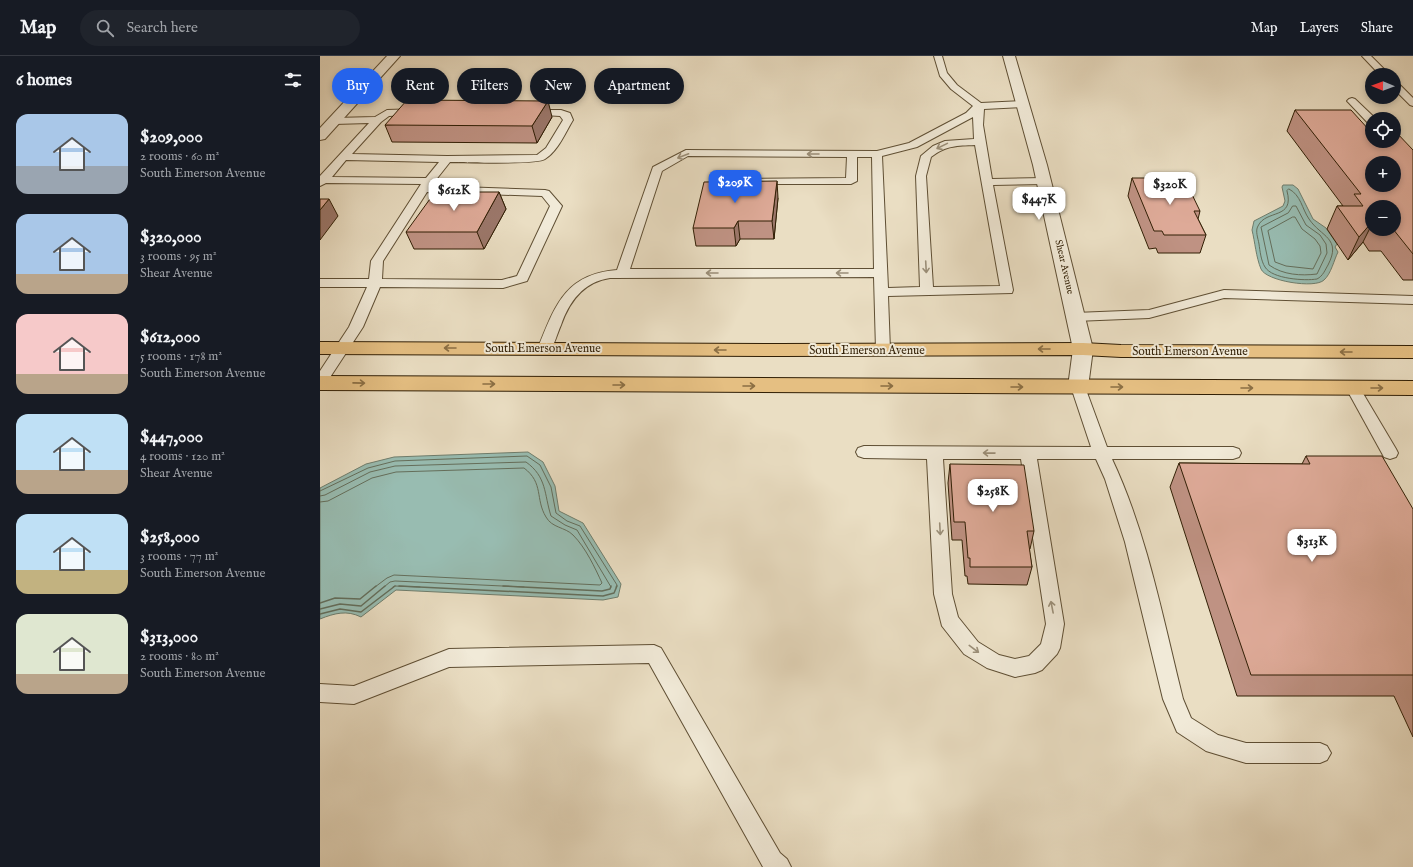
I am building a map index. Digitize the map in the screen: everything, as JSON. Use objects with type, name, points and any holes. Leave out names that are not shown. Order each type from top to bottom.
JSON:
[{"type":"main road","name":"South Emerson Avenue","points":[[320,348],[883,350],[1083,349],[1128,351],[1413,352]]},
{"type":"main road","points":[[320,382],[1413,388]]},
{"type":"street","points":[[320,136],[394,56]]},
{"type":"street","name":"Shear Avenue","points":[[1009,56],[1044,181],[1083,349],[1078,387]]},
{"type":"lane","points":[[938,56],[943,74],[954,87],[979,106],[1022,104]]},
{"type":"lane","points":[[1366,56],[1378,68]]},
{"type":"lane","points":[[1401,91],[1413,103]]},
{"type":"lane","points":[[1352,101],[1365,114]]},
{"type":"lane","points":[[882,292],[1007,290],[980,142],[978,125],[979,106]]},
{"type":"lane","points":[[622,273],[657,169],[686,154],[877,154],[913,145],[970,115],[979,106]]},
{"type":"lane","points":[[321,181],[377,120],[387,113],[428,112]]},
{"type":"lane","points":[[343,157],[447,159],[540,158],[550,150],[568,120],[566,116],[560,113],[520,112]]},
{"type":"lane","points":[[334,121],[377,120]]},
{"type":"lane","points":[[927,291],[921,176],[926,156],[937,148],[949,143],[980,142]]},
{"type":"lane","points":[[721,181],[850,181],[852,154]]},
{"type":"lane","points":[[877,154],[883,350]]},
{"type":"lane","points":[[320,382],[356,327],[375,284],[376,261],[426,185],[447,159]]},
{"type":"lane","points":[[320,283],[503,284],[522,278],[556,206],[544,193],[426,185],[321,181]]},
{"type":"lane","points":[[988,182],[1044,181]]},
{"type":"lane","points":[[545,348],[565,300],[581,284],[598,277],[622,273],[881,273]]},
{"type":"lane","points":[[1075,317],[1149,314],[1224,294],[1413,300]]},
{"type":"lane","points":[[1078,387],[1101,453],[1113,479],[1134,542],[1173,699],[1184,725],[1213,744],[1246,753],[1320,753]]},
{"type":"lane","points":[[1353,388],[1390,453]]},
{"type":"lane","points":[[864,452],[1028,454],[1233,453]]},
{"type":"lane","points":[[935,453],[943,594],[949,620],[971,648],[994,662],[1015,668],[1035,664],[1050,648],[1055,624],[1028,454]]},
{"type":"lane","points":[[320,694],[354,695],[449,658],[654,654],[772,861],[779,867]]},
{"type":"water","points":[[1283,185],[1293,185],[1298,189],[1313,219],[1326,228],[1337,244],[1335,247],[1338,252],[1330,271],[1324,280],[1319,283],[1301,284],[1281,280],[1265,273],[1259,264],[1252,230],[1254,221],[1283,206],[1285,201],[1282,187]]},
{"type":"water","points":[[528,452],[543,462],[555,486],[559,511],[583,523],[621,584],[618,597],[603,600],[396,590],[361,617],[341,613],[320,619],[320,488],[366,464],[394,457]]},
{"type":"building","points":[[449,100],[457,100],[457,104],[522,104],[522,101],[530,101],[530,104],[546,104],[532,126],[385,125],[403,104],[449,104]]},
{"type":"building","points":[[1295,110],[1351,110],[1365,125],[1365,148],[1401,148],[1401,137],[1413,150],[1413,254],[1399,236],[1401,236],[1401,200],[1365,200],[1365,230],[1359,237],[1337,206],[1363,206],[1354,194],[1361,194]]},
{"type":"building","points":[[1132,178],[1184,178],[1200,211],[1194,211],[1206,235],[1164,235],[1162,231],[1154,231]]},
{"type":"building","points":[[777,181],[772,221],[738,221],[734,228],[693,228],[704,182]]},
{"type":"building","points":[[435,192],[499,192],[477,232],[406,232]]},
{"type":"building","points":[[320,199],[329,199],[320,210]]},
{"type":"building","points":[[1306,456],[1382,456],[1413,509],[1413,675],[1251,675],[1179,463],[1310,464]]},
{"type":"building","points":[[950,464],[1024,465],[1034,531],[1027,531],[1032,567],[970,567],[965,522],[954,522]]}]
